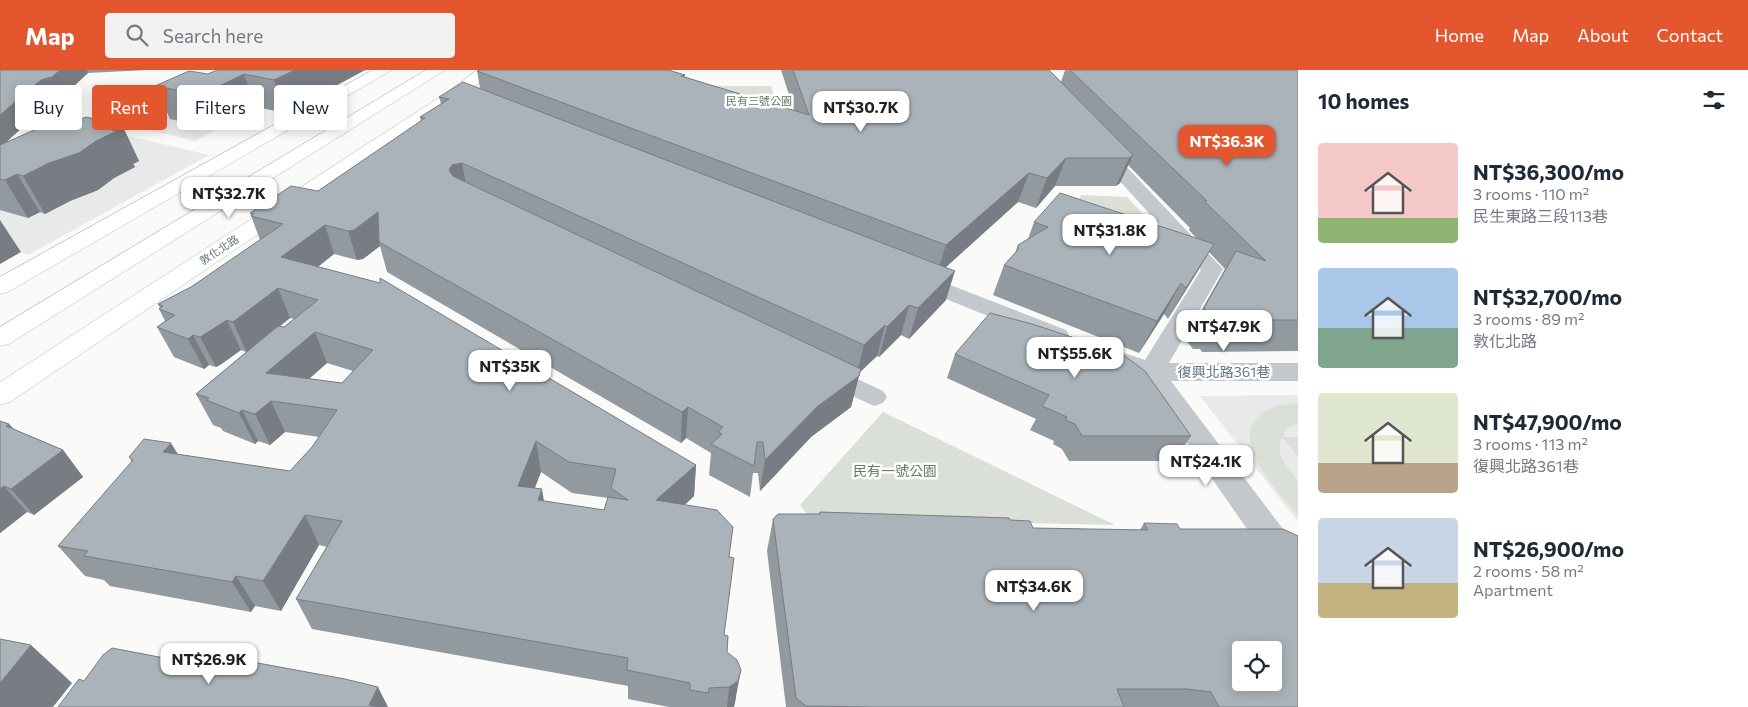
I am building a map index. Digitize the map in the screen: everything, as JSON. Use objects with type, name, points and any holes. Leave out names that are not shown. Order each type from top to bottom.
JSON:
[{"type":"main road","points":[[0,288],[384,70]]},
{"type":"main road","points":[[0,338],[437,70]]},
{"type":"main road","name":"敦化北路","points":[[0,395],[464,98],[487,70]]},
{"type":"street","points":[[1089,137],[1212,269],[1151,372]]},
{"type":"street","points":[[892,269],[1151,372],[1298,575]]},
{"type":"street","points":[[803,362],[874,397]]},
{"type":"street","name":"復興北路361巷","points":[[1151,372],[1298,372]]},
{"type":"shaded area","points":[[177,111],[177,130],[215,130],[195,141],[149,130],[167,130],[167,116]]},
{"type":"shaded area","points":[[125,132],[128,136],[209,155],[28,255],[21,252],[0,264],[0,182],[105,133]]},
{"type":"shaded area","points":[[1298,395],[1298,522],[1200,396]]},
{"type":"green space","name":"民有三號公園","points":[[680,86],[771,86],[781,119]]},
{"type":"green space","points":[[1081,195],[1127,197],[1173,245],[1073,214]]},
{"type":"green space","points":[[1298,403],[1298,424],[1288,428],[1282,437],[1280,453],[1282,459],[1296,478],[1298,484],[1298,516],[1262,470],[1250,443],[1251,431],[1256,419],[1260,415],[1275,407]]},
{"type":"green space","name":"民有一號公園","points":[[883,412],[1115,525],[810,518],[800,505]]},
{"type":"green space","points":[[1282,437],[1298,437],[1298,457]]},
{"type":"building","points":[[0,70],[60,70],[52,77],[41,80],[35,85],[15,85],[15,102],[0,115]]},
{"type":"building","points":[[217,70],[295,70],[274,80],[244,74],[221,85],[177,85],[177,90],[167,88],[167,85],[157,85],[189,71],[208,74]]},
{"type":"building","points":[[668,70],[685,75],[681,76],[809,115],[793,70],[1049,70],[1133,155],[1129,158],[1066,158],[1047,178],[1029,173],[946,245],[477,71]]},
{"type":"building","points":[[1070,70],[1298,70],[1298,320],[1222,320],[1220,318],[1212,318],[1204,308],[1236,251],[1266,261],[1204,201],[1207,201]]},
{"type":"building","points":[[463,82],[955,271],[918,308],[909,305],[887,327],[885,325],[864,345],[462,163],[452,165],[449,170],[453,176],[861,369],[859,376],[818,406],[765,460],[763,442],[757,442],[754,466],[711,444],[722,434],[718,432],[723,427],[688,407],[682,412],[379,242],[378,212],[354,230],[348,231],[325,225],[281,257],[380,283],[380,278],[696,465],[656,500],[717,510],[733,527],[729,557],[734,558],[724,635],[728,636],[727,652],[737,660],[741,670],[738,681],[729,687],[709,688],[708,693],[690,690],[690,683],[627,670],[628,658],[296,599],[342,521],[305,515],[263,581],[236,576],[232,582],[84,556],[88,551],[58,546],[133,460],[129,457],[144,439],[171,443],[163,452],[290,471],[312,447],[337,410],[271,401],[255,414],[242,410],[239,413],[206,400],[209,398],[196,394],[278,326],[284,327],[318,300],[278,288],[233,322],[227,320],[200,337],[193,335],[188,339],[157,327],[175,315],[159,309],[163,306],[158,304],[191,287],[283,224],[251,216],[254,214],[250,213],[291,186],[318,191],[425,118],[420,117],[449,99],[439,97]],"holes":[[[315,332],[373,350],[342,383],[266,373]],[[536,441],[569,462],[616,469],[611,488],[628,500],[608,497],[604,510],[538,500],[542,489],[518,486]]]},
{"type":"building","points":[[86,117],[92,118],[92,130],[117,131],[96,141],[79,153],[49,163],[23,176],[17,174],[5,180],[0,179],[0,145],[34,130],[82,130],[82,119]]},
{"type":"building","points":[[1060,193],[1214,244],[1186,288],[1181,283],[1157,321],[1004,265],[1018,250],[1018,245],[1048,227],[1034,222]]},
{"type":"building","points":[[990,313],[1087,342],[1090,338],[1122,354],[1145,371],[1191,436],[1082,436],[1075,424],[1065,420],[1067,417],[1042,406],[1049,395],[955,354]]},
{"type":"building","points":[[0,421],[9,424],[6,426],[63,450],[11,489],[4,486],[0,489]]},
{"type":"building","points":[[820,512],[1009,518],[1010,520],[1030,521],[1033,528],[1148,530],[1144,523],[1177,524],[1180,529],[1283,529],[1298,536],[1298,707],[1219,707],[1211,692],[1186,689],[1117,689],[1124,707],[806,706],[796,698],[773,519],[778,514],[820,514]]},
{"type":"building","points":[[0,639],[31,645],[0,683]]},
{"type":"building","points":[[112,648],[206,666],[214,655],[345,679],[378,687],[369,705],[379,707],[58,707],[79,679],[84,681],[103,655]]}]
